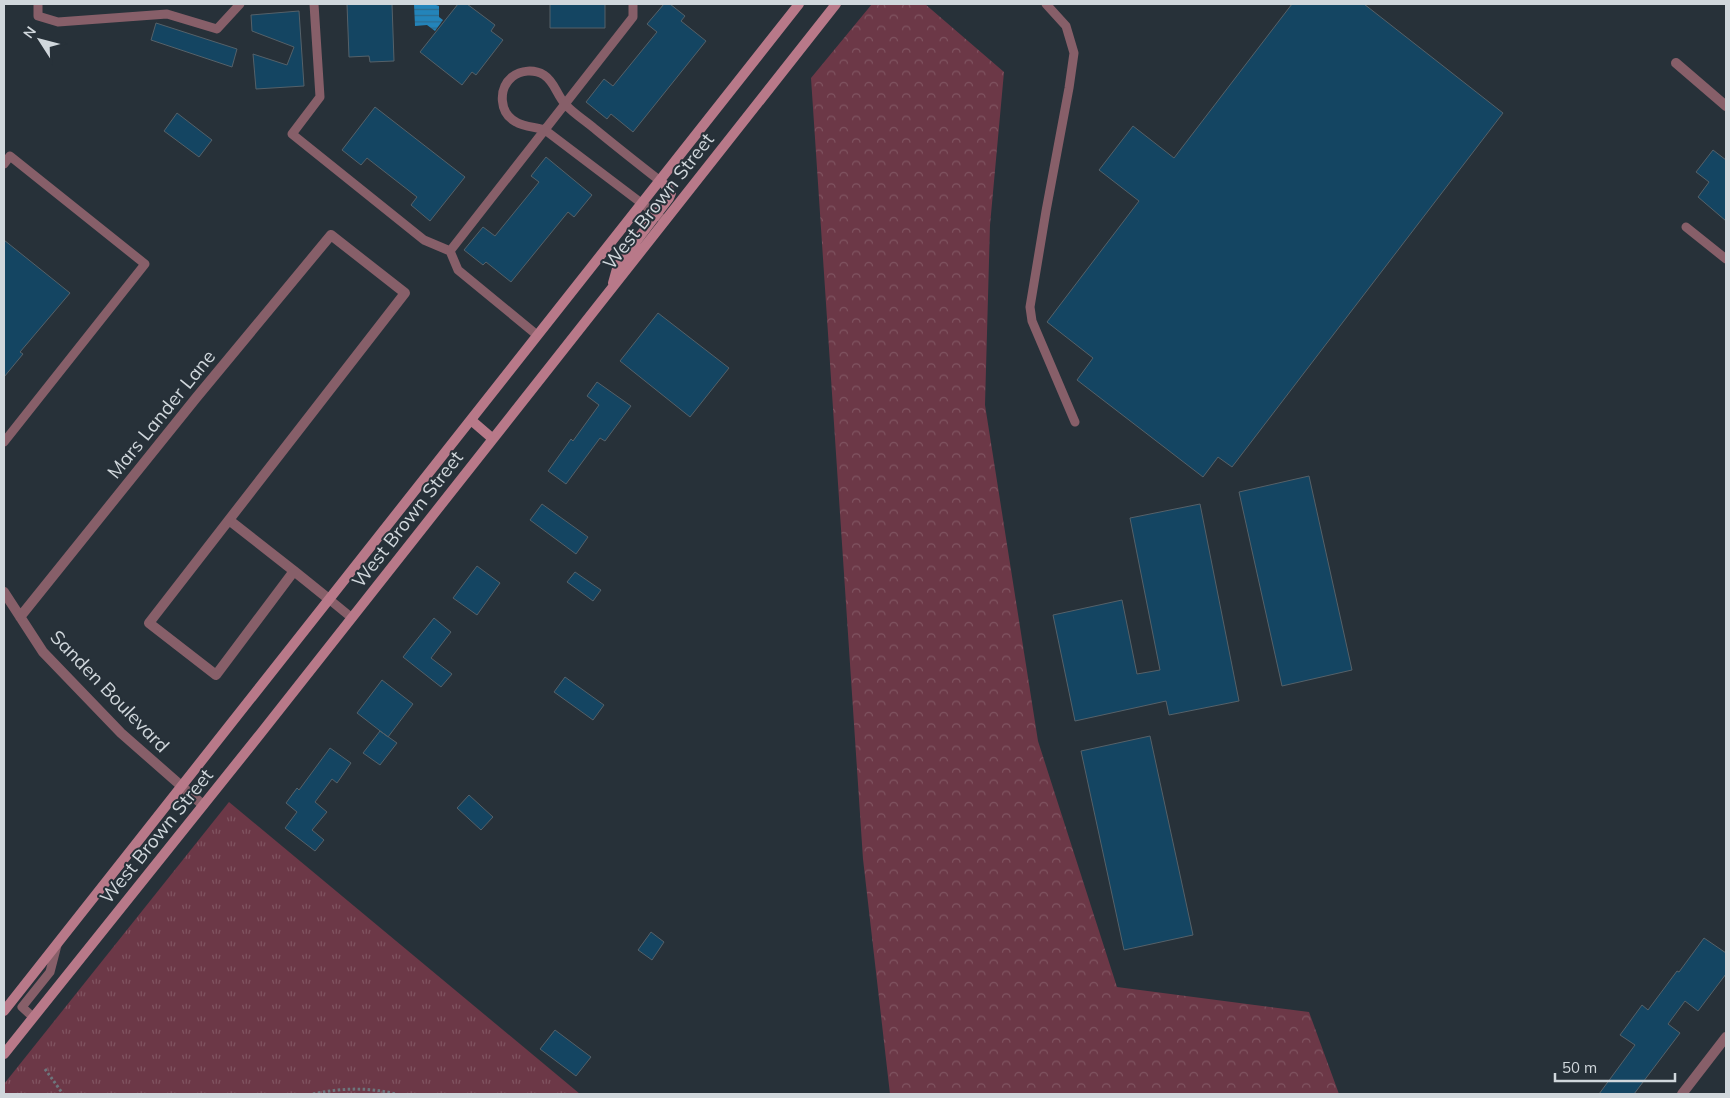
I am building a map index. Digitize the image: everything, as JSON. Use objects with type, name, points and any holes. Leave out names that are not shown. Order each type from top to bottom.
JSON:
[{"type":"main road","name":"West Brown Street","points":[[4,1012],[537,335],[641,204],[662,183],[799,4]]},
{"type":"main road","name":"West Brown Street","points":[[4,1054],[352,618],[611,289],[618,264],[660,218],[836,4]]},
{"type":"main road","points":[[660,218],[671,193],[662,183]]},
{"type":"main road","points":[[471,420],[493,439]]},
{"type":"street","points":[[1676,63],[1726,106]]},
{"type":"street","name":"Mars Lander Lane","points":[[20,617],[331,235],[405,293],[229,520]]},
{"type":"street","points":[[294,571],[216,675],[149,623],[229,520],[294,571],[330,600]]},
{"type":"street","name":"Sanden Boulevard","points":[[4,592],[42,652],[121,733],[203,805]]},
{"type":"street","points":[[1682,1094],[1726,1037]]},
{"type":"lane","points":[[38,4],[38,16],[58,22],[167,14],[218,29],[240,4]]},
{"type":"lane","points":[[314,4],[320,97],[292,134],[424,240],[450,250],[458,270],[537,335]]},
{"type":"lane","points":[[450,250],[633,17],[633,4]]},
{"type":"lane","points":[[1046,4],[1066,26],[1074,52],[1030,307],[1032,321],[1075,422]]},
{"type":"lane","points":[[660,218],[545,130],[524,125],[509,117],[504,110],[502,101],[502,93],[506,84],[518,73],[535,71],[543,74],[550,80],[565,104],[662,183]]},
{"type":"lane","points":[[4,164],[10,156],[145,264],[4,442]]},
{"type":"lane","points":[[1686,227],[1726,259]]},
{"type":"lane","points":[[330,600],[352,618]]},
{"type":"lane","points":[[33,1017],[22,1007],[50,972],[57,944]]},
{"type":"path","points":[[45,1070],[63,1094]]},
{"type":"path","points":[[313,1094],[357,1088],[380,1090],[396,1094]]},
{"type":"green space","points":[[872,4],[925,4],[1004,72],[990,225],[985,405],[1038,741],[1117,987],[1309,1012],[1339,1094],[890,1094],[863,859],[811,78]]},
{"type":"green space","points":[[229,802],[580,1094],[4,1094],[4,1084]]},
{"type":"water","points":[[414,4],[433,4],[439,6],[439,17],[443,20],[435,31],[427,25],[415,26]]},
{"type":"building","points":[[347,4],[392,4],[394,61],[370,62],[369,56],[349,57]]},
{"type":"building","points":[[458,4],[467,4],[495,25],[491,31],[503,40],[476,75],[472,72],[462,85],[420,52]]},
{"type":"building","points":[[550,4],[605,4],[605,28],[550,28]]},
{"type":"building","points":[[664,4],[670,4],[685,16],[681,21],[706,41],[633,132],[611,114],[607,119],[586,102],[604,79],[613,86],[657,32],[647,24]]},
{"type":"building","points":[[1292,4],[1364,4],[1503,113],[1232,467],[1218,457],[1203,477],[1077,380],[1093,358],[1047,322],[1139,201],[1099,170],[1133,126],[1174,158]]},
{"type":"building","points":[[299,11],[304,86],[256,89],[253,54],[287,65],[294,47],[252,31],[251,15]]},
{"type":"building","points":[[156,23],[237,49],[232,67],[151,40]]},
{"type":"building","points":[[375,107],[465,177],[430,221],[411,205],[417,197],[367,158],[361,165],[342,150]]},
{"type":"building","points":[[177,113],[212,140],[199,157],[164,131]]},
{"type":"building","points":[[1713,150],[1726,160],[1726,221],[1698,197],[1709,182],[1696,172]]},
{"type":"building","points":[[546,157],[592,195],[574,217],[568,212],[511,282],[486,262],[483,265],[464,250],[483,227],[495,236],[539,182],[531,176]]},
{"type":"building","points":[[4,240],[70,293],[20,352],[23,354],[4,377]]},
{"type":"building","points":[[658,313],[729,368],[690,417],[620,361]]},
{"type":"building","points":[[597,382],[631,406],[605,441],[600,438],[566,484],[548,471],[599,405],[587,396]]},
{"type":"building","points":[[1309,476],[1352,670],[1282,686],[1239,492]]},
{"type":"building","points":[[542,504],[588,537],[576,554],[530,520]]},
{"type":"building","points":[[1200,504],[1239,701],[1169,715],[1166,701],[1075,721],[1053,615],[1122,600],[1137,674],[1160,670],[1130,518]]},
{"type":"building","points":[[477,566],[500,583],[477,615],[453,598]]},
{"type":"building","points":[[575,572],[601,590],[593,601],[567,582]]},
{"type":"building","points":[[434,618],[451,632],[431,658],[452,674],[441,687],[403,657]]},
{"type":"building","points":[[565,677],[604,705],[593,720],[554,692]]},
{"type":"building","points":[[382,680],[413,704],[388,737],[357,713]]},
{"type":"building","points":[[380,731],[397,743],[380,765],[363,753]]},
{"type":"building","points":[[1150,736],[1193,935],[1124,950],[1081,751]]},
{"type":"building","points":[[330,748],[351,763],[337,783],[332,779],[315,802],[327,812],[312,830],[324,840],[315,851],[285,828],[297,812],[286,803],[297,788],[299,790]]},
{"type":"building","points":[[469,795],[493,817],[481,830],[457,808]]},
{"type":"building","points":[[651,932],[664,942],[652,960],[638,950]]},
{"type":"building","points":[[1704,938],[1726,953],[1726,974],[1698,1011],[1685,1001],[1668,1024],[1680,1033],[1634,1094],[1599,1094],[1635,1045],[1620,1035],[1642,1005],[1648,1010]]},
{"type":"building","points":[[555,1030],[591,1057],[576,1076],[540,1049]]}]
